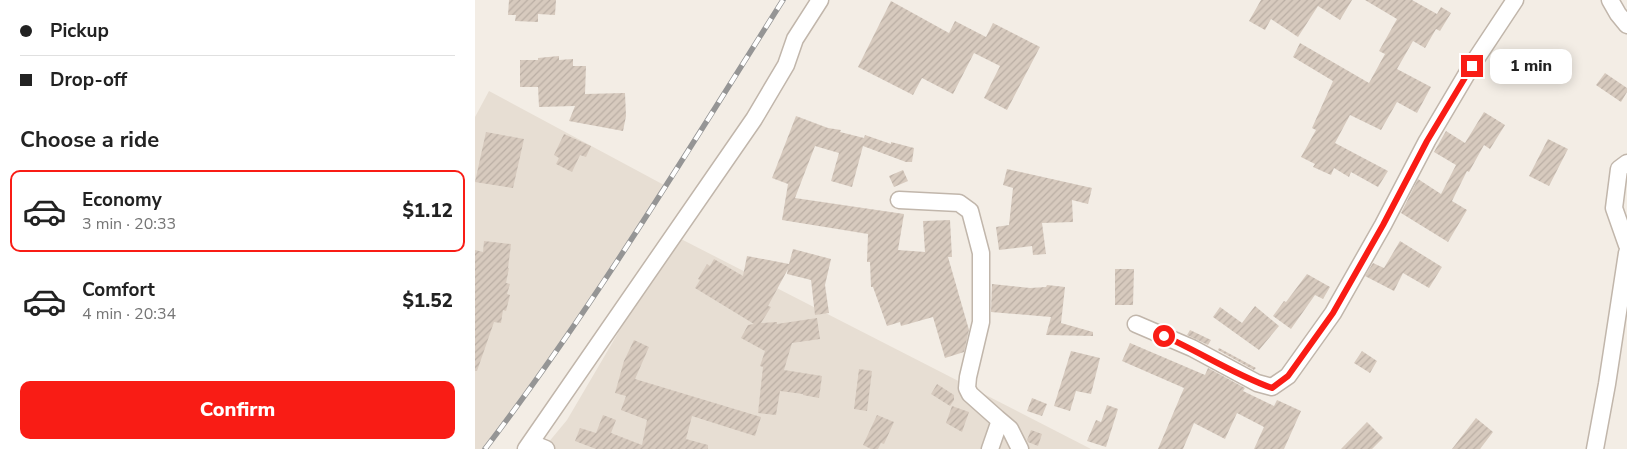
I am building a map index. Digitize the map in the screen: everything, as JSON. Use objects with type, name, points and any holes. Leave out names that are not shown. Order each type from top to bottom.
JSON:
[{"type":"street","points":[[546,449],[529,446],[755,119],[786,65],[795,39],[820,0]]},
{"type":"street","points":[[1136,324],[1192,348],[1257,383],[1272,388],[1288,376],[1333,313],[1383,225],[1427,141],[1472,66],[1515,0]]},
{"type":"street","points":[[1610,0],[1627,25]]},
{"type":"street","points":[[1627,163],[1619,170],[1614,208],[1627,245]]},
{"type":"street","points":[[899,200],[959,203],[970,211],[981,253],[981,322],[967,388],[970,394],[1011,429],[1020,449]]},
{"type":"street","points":[[1595,449],[1627,253]]},
{"type":"street","points":[[990,449],[999,423],[997,418]]},
{"type":"shaded area","points":[[489,91],[664,185],[584,316],[485,449],[475,449],[475,117]]},
{"type":"shaded area","points":[[681,239],[1091,449],[543,449],[567,420],[631,311]]},
{"type":"building","points":[[509,0],[556,0],[555,15],[538,14],[538,22],[515,21],[516,15],[508,15]]},
{"type":"building","points":[[1261,0],[1352,0],[1340,20],[1318,6],[1298,37],[1271,19],[1265,30],[1249,21]]},
{"type":"building","points":[[1365,0],[1412,0],[1437,14],[1441,7],[1451,13],[1440,31],[1436,29],[1425,48],[1413,41],[1397,69],[1431,87],[1417,113],[1397,102],[1381,130],[1350,115],[1335,143],[1388,171],[1378,187],[1351,172],[1349,177],[1334,168],[1331,175],[1313,167],[1315,164],[1301,157],[1316,130],[1312,128],[1333,81],[1293,57],[1300,43],[1369,83],[1385,54],[1379,51],[1397,19]]},
{"type":"building","points":[[891,1],[949,33],[955,21],[986,37],[993,23],[1040,47],[1007,110],[984,98],[1000,66],[974,53],[953,94],[922,78],[913,95],[858,67]]},
{"type":"building","points":[[559,56],[559,60],[573,59],[573,66],[586,66],[585,94],[625,93],[626,116],[623,131],[569,121],[575,106],[539,107],[538,87],[520,87],[520,60],[538,60],[538,58]]},
{"type":"building","points":[[1605,73],[1627,88],[1627,92],[1621,102],[1596,85]]},
{"type":"building","points":[[1484,112],[1505,125],[1490,149],[1484,145],[1469,172],[1467,171],[1452,201],[1467,210],[1448,242],[1401,213],[1418,179],[1441,194],[1456,165],[1434,152],[1446,131],[1465,143]]},
{"type":"building","points":[[796,116],[828,128],[841,130],[840,132],[864,138],[865,135],[891,144],[891,142],[914,148],[912,162],[906,162],[863,146],[852,187],[831,181],[839,153],[815,146],[795,198],[904,214],[898,250],[925,252],[923,221],[950,220],[952,257],[948,257],[969,330],[964,352],[945,358],[933,317],[901,326],[900,322],[887,326],[873,287],[871,287],[870,262],[867,262],[868,234],[782,220],[788,184],[772,178]]},
{"type":"building","points":[[486,132],[524,139],[513,188],[475,182]]},
{"type":"building","points":[[564,134],[591,146],[586,157],[580,155],[572,172],[556,164],[559,158],[554,155]]},
{"type":"building","points":[[1548,139],[1568,149],[1549,186],[1529,176]]},
{"type":"building","points":[[1007,169],[1092,188],[1088,204],[1072,200],[1073,222],[1042,223],[1046,254],[1033,255],[1032,246],[999,250],[996,227],[1009,225],[1013,188],[1003,185]]},
{"type":"building","points":[[903,170],[908,181],[894,187],[889,176]]},
{"type":"building","points":[[484,241],[511,244],[506,283],[510,284],[507,294],[510,295],[506,311],[503,310],[501,323],[494,322],[477,371],[475,371],[475,250],[483,252]]},
{"type":"building","points":[[1400,241],[1442,267],[1429,288],[1403,273],[1394,291],[1365,276],[1373,263],[1384,268]]},
{"type":"building","points":[[793,249],[831,259],[825,285],[829,313],[815,315],[811,280],[787,274],[788,269],[768,306],[771,307],[761,323],[777,322],[777,324],[817,318],[820,339],[792,343],[784,370],[822,376],[819,398],[780,391],[776,415],[758,413],[763,367],[760,366],[765,351],[741,338],[748,325],[754,324],[695,288],[707,264],[710,266],[714,259],[743,276],[747,256],[789,264]]},
{"type":"building","points":[[1115,269],[1134,269],[1133,305],[1115,305]]},
{"type":"building","points":[[1307,274],[1330,287],[1323,299],[1315,295],[1291,329],[1273,316]]},
{"type":"building","points":[[992,284],[1030,288],[1046,287],[1047,285],[1065,287],[1061,323],[1093,332],[1093,336],[1046,335],[1051,317],[991,312]]},
{"type":"building","points":[[1255,306],[1279,326],[1259,350],[1213,317],[1220,307],[1242,323]]},
{"type":"building","points":[[1190,330],[1211,340],[1208,345],[1187,335]]},
{"type":"building","points":[[634,340],[649,347],[635,379],[761,417],[755,436],[692,416],[686,439],[708,445],[708,449],[596,449],[575,441],[580,428],[596,433],[603,415],[616,420],[611,433],[642,445],[647,420],[621,410],[626,396],[615,393],[624,361]]},
{"type":"building","points":[[1130,343],[1205,375],[1208,368],[1245,388],[1243,391],[1274,406],[1277,400],[1301,411],[1284,449],[1254,449],[1264,427],[1237,413],[1225,439],[1194,423],[1183,449],[1158,449],[1184,388],[1122,361]]},
{"type":"building","points":[[1219,348],[1256,368],[1254,370],[1218,350]]},
{"type":"building","points":[[1071,351],[1100,358],[1091,394],[1076,391],[1070,411],[1054,406]]},
{"type":"building","points":[[1362,351],[1377,361],[1370,373],[1354,363]]},
{"type":"building","points":[[859,369],[872,371],[867,411],[854,409]]},
{"type":"building","points":[[937,384],[954,395],[954,400],[950,406],[931,394]]},
{"type":"building","points":[[1032,398],[1047,404],[1042,416],[1027,411]]},
{"type":"building","points":[[1107,405],[1118,409],[1106,447],[1087,441],[1096,420],[1101,422]]},
{"type":"building","points":[[952,406],[969,412],[962,432],[946,423]]},
{"type":"building","points":[[877,415],[894,422],[884,444],[881,443],[878,449],[871,449],[863,445]]},
{"type":"building","points":[[1476,418],[1493,432],[1480,449],[1452,449]]},
{"type":"building","points":[[1367,422],[1383,438],[1372,449],[1341,449]]},
{"type":"building","points":[[1031,430],[1042,434],[1038,446],[1027,440]]},
{"type":"railway","points":[[485,449],[602,284],[783,0]]},
{"type":"route","points":[[1164,336],[1192,348],[1257,383],[1272,388],[1288,376],[1333,313],[1383,225],[1427,141],[1472,66]]}]
